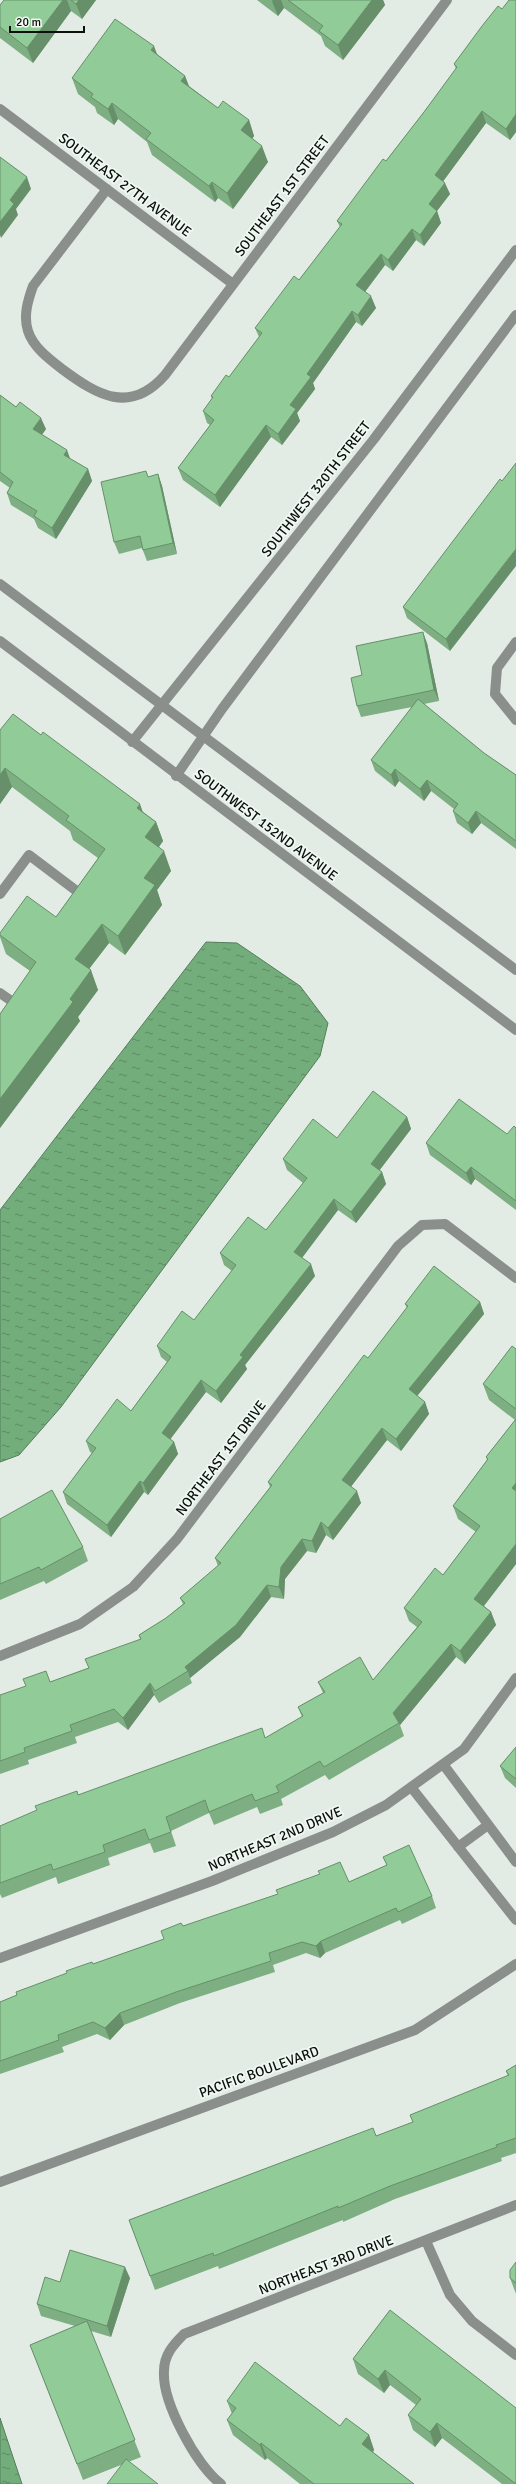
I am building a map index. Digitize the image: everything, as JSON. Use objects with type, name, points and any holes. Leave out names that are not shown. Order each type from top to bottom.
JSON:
[{"type":"street","name":"SOUTHEAST 1ST STREET","points":[[107,189],[33,286],[26,305],[28,331],[37,348],[84,385],[102,395],[129,398],[149,390],[157,384],[447,0]]},
{"type":"street","name":"SOUTHEAST 27TH AVENUE","points":[[0,108],[233,284]]},
{"type":"street","name":"SOUTHWEST 320TH STREET","points":[[132,742],[374,439],[516,250]]},
{"type":"street","points":[[176,776],[202,735],[516,315]]},
{"type":"street","points":[[0,584],[516,970]]},
{"type":"street","name":"SOUTHWEST 152ND AVENUE","points":[[0,642],[176,776],[516,1030]]},
{"type":"street","points":[[516,642],[497,668],[495,694],[516,720]]},
{"type":"street","points":[[0,894],[29,855],[78,892]]},
{"type":"street","points":[[0,993],[10,1000]]},
{"type":"street","name":"NORTHEAST 1ST DRIVE","points":[[0,1656],[80,1624],[133,1587],[177,1539],[398,1246],[422,1225],[445,1224],[516,1278]]},
{"type":"street","name":"NORTHEAST 2ND DRIVE","points":[[0,1958],[212,1881],[333,1832],[386,1805],[464,1749],[516,1678]]},
{"type":"street","points":[[443,1764],[516,1862]]},
{"type":"street","points":[[411,1787],[516,1920]]},
{"type":"street","points":[[458,1847],[488,1825]]},
{"type":"street","name":"PACIFIC BOULEVARD","points":[[0,2182],[415,2030],[516,1964]]},
{"type":"street","name":"NORTHEAST 3RD DRIVE","points":[[221,2484],[194,2455],[164,2391],[164,2370],[170,2349],[184,2334],[516,2205]]},
{"type":"street","points":[[426,2241],[450,2295],[472,2321],[516,2355]]},
{"type":"water","points":[[206,942],[237,943],[300,986],[328,1023],[320,1056],[61,1407],[19,1455],[0,1462],[0,1210]]},
{"type":"water","points":[[0,2418],[22,2484],[0,2484]]},
{"type":"building","points":[[4,0],[63,0],[27,48],[0,27],[0,5]]},
{"type":"building","points":[[71,0],[79,0],[76,4]]},
{"type":"building","points":[[288,0],[372,0],[338,45],[319,31],[323,26]]},
{"type":"building","points":[[509,0],[516,0],[516,114],[506,129],[482,111],[435,175],[445,183],[429,204],[437,211],[420,235],[412,229],[388,260],[381,254],[356,285],[371,296],[358,315],[352,311],[307,374],[311,377],[290,405],[296,409],[278,434],[266,425],[215,495],[178,468],[214,420],[203,411],[213,397],[211,396],[226,375],[229,377],[262,333],[255,328],[294,276],[299,280],[342,224],[337,221],[383,159],[386,161],[424,112],[457,67],[454,64],[482,26],[498,6],[502,9]]},
{"type":"building","points":[[115,19],[154,46],[151,50],[185,76],[181,81],[218,108],[223,101],[249,120],[241,130],[262,146],[227,193],[212,182],[209,186],[146,139],[151,133],[112,103],[108,109],[91,97],[93,94],[72,78]]},
{"type":"building","points":[[0,157],[27,177],[10,200],[14,204],[0,222]]},
{"type":"building","points":[[0,395],[16,407],[20,402],[41,418],[33,429],[67,450],[64,455],[88,469],[52,528],[34,516],[37,511],[7,493],[13,482],[0,472]]},
{"type":"building","points":[[516,463],[516,549],[446,639],[403,607],[500,479],[502,481]]},
{"type":"building","points":[[146,471],[148,477],[158,474],[173,543],[143,550],[140,536],[114,542],[101,482]]},
{"type":"building","points":[[423,632],[434,690],[357,706],[351,678],[362,675],[356,646]]},
{"type":"building","points":[[418,699],[484,753],[516,775],[516,841],[476,811],[468,823],[453,811],[458,804],[427,780],[420,789],[395,769],[391,775],[371,760]]},
{"type":"building","points":[[13,714],[41,735],[43,732],[140,804],[137,808],[156,822],[145,837],[164,851],[144,878],[155,885],[118,936],[102,924],[75,959],[91,970],[70,999],[73,1002],[0,1099],[0,1014],[36,962],[0,935],[0,933],[27,896],[56,917],[105,849],[66,820],[69,816],[5,768],[0,775],[0,730]]},
{"type":"building","points":[[373,1091],[407,1117],[371,1164],[382,1172],[351,1212],[334,1199],[294,1252],[311,1264],[240,1355],[243,1357],[216,1391],[201,1380],[162,1433],[174,1442],[143,1483],[140,1481],[107,1525],[63,1492],[96,1448],[86,1441],[117,1399],[131,1411],[171,1357],[157,1346],[182,1311],[194,1320],[236,1265],[220,1253],[248,1217],[266,1230],[307,1178],[283,1159],[313,1119],[337,1138]]},
{"type":"building","points":[[459,1099],[507,1134],[514,1126],[516,1128],[516,1201],[471,1167],[466,1173],[426,1143]]},
{"type":"building","points":[[434,1266],[480,1302],[409,1389],[425,1402],[396,1439],[382,1428],[342,1480],[357,1491],[328,1528],[321,1522],[312,1541],[302,1539],[281,1567],[279,1587],[267,1585],[236,1625],[185,1667],[188,1671],[155,1691],[150,1683],[123,1718],[114,1709],[70,1725],[72,1731],[24,1748],[25,1752],[0,1761],[0,1695],[26,1686],[23,1679],[46,1671],[50,1682],[89,1668],[85,1659],[141,1639],[139,1635],[166,1618],[185,1603],[180,1598],[221,1563],[215,1558],[272,1485],[268,1482],[364,1355],[368,1358],[408,1306],[405,1304]]},
{"type":"building","points":[[512,1346],[516,1349],[516,1409],[483,1384]]},
{"type":"building","points":[[516,1419],[516,1483],[512,1488],[516,1491],[516,1544],[474,1599],[491,1612],[460,1651],[451,1644],[393,1713],[399,1723],[324,1767],[320,1761],[276,1786],[279,1792],[255,1801],[252,1794],[209,1812],[205,1800],[166,1817],[171,1832],[149,1840],[145,1829],[103,1845],[105,1852],[53,1870],[51,1864],[0,1883],[0,1826],[37,1810],[35,1806],[77,1791],[78,1795],[262,1728],[265,1738],[303,1716],[298,1707],[325,1692],[318,1682],[360,1657],[373,1680],[422,1622],[404,1608],[435,1568],[443,1575],[480,1526],[453,1506],[488,1459],[486,1457]]},
{"type":"building","points":[[52,1490],[83,1547],[41,1570],[39,1567],[0,1584],[0,1519]]},
{"type":"building","points":[[516,1747],[516,1779],[500,1766]]},
{"type":"building","points":[[409,1845],[432,1896],[398,1912],[396,1908],[321,1941],[316,1946],[302,1942],[269,1953],[271,1961],[176,1992],[120,2013],[105,2028],[93,2022],[58,2035],[59,2040],[0,2061],[0,2002],[17,1995],[16,1992],[67,1973],[66,1971],[92,1962],[93,1964],[164,1939],[161,1931],[181,1923],[183,1926],[278,1894],[276,1890],[320,1874],[318,1871],[340,1862],[349,1882],[387,1865],[383,1857]]},
{"type":"building","points":[[516,2065],[516,2138],[496,2145],[497,2147],[390,2186],[338,2208],[338,2206],[214,2256],[213,2253],[150,2276],[129,2220],[373,2128],[376,2136],[413,2122],[410,2115],[509,2075],[506,2071]]},
{"type":"building","points":[[70,2250],[125,2267],[107,2326],[37,2304],[45,2277],[60,2282]]},
{"type":"building","points":[[516,2262],[516,2283],[510,2278],[510,2270]]},
{"type":"building","points":[[390,2310],[516,2408],[516,2484],[437,2423],[430,2432],[408,2415],[421,2399],[385,2370],[378,2379],[353,2359]]},
{"type":"building","points":[[87,2321],[135,2440],[77,2464],[30,2345]]},
{"type":"building","points":[[255,2362],[340,2426],[346,2418],[369,2435],[362,2444],[414,2484],[314,2484],[261,2443],[260,2445],[227,2420],[236,2408],[227,2401]]},
{"type":"building","points":[[126,2459],[158,2484],[107,2484]]}]
